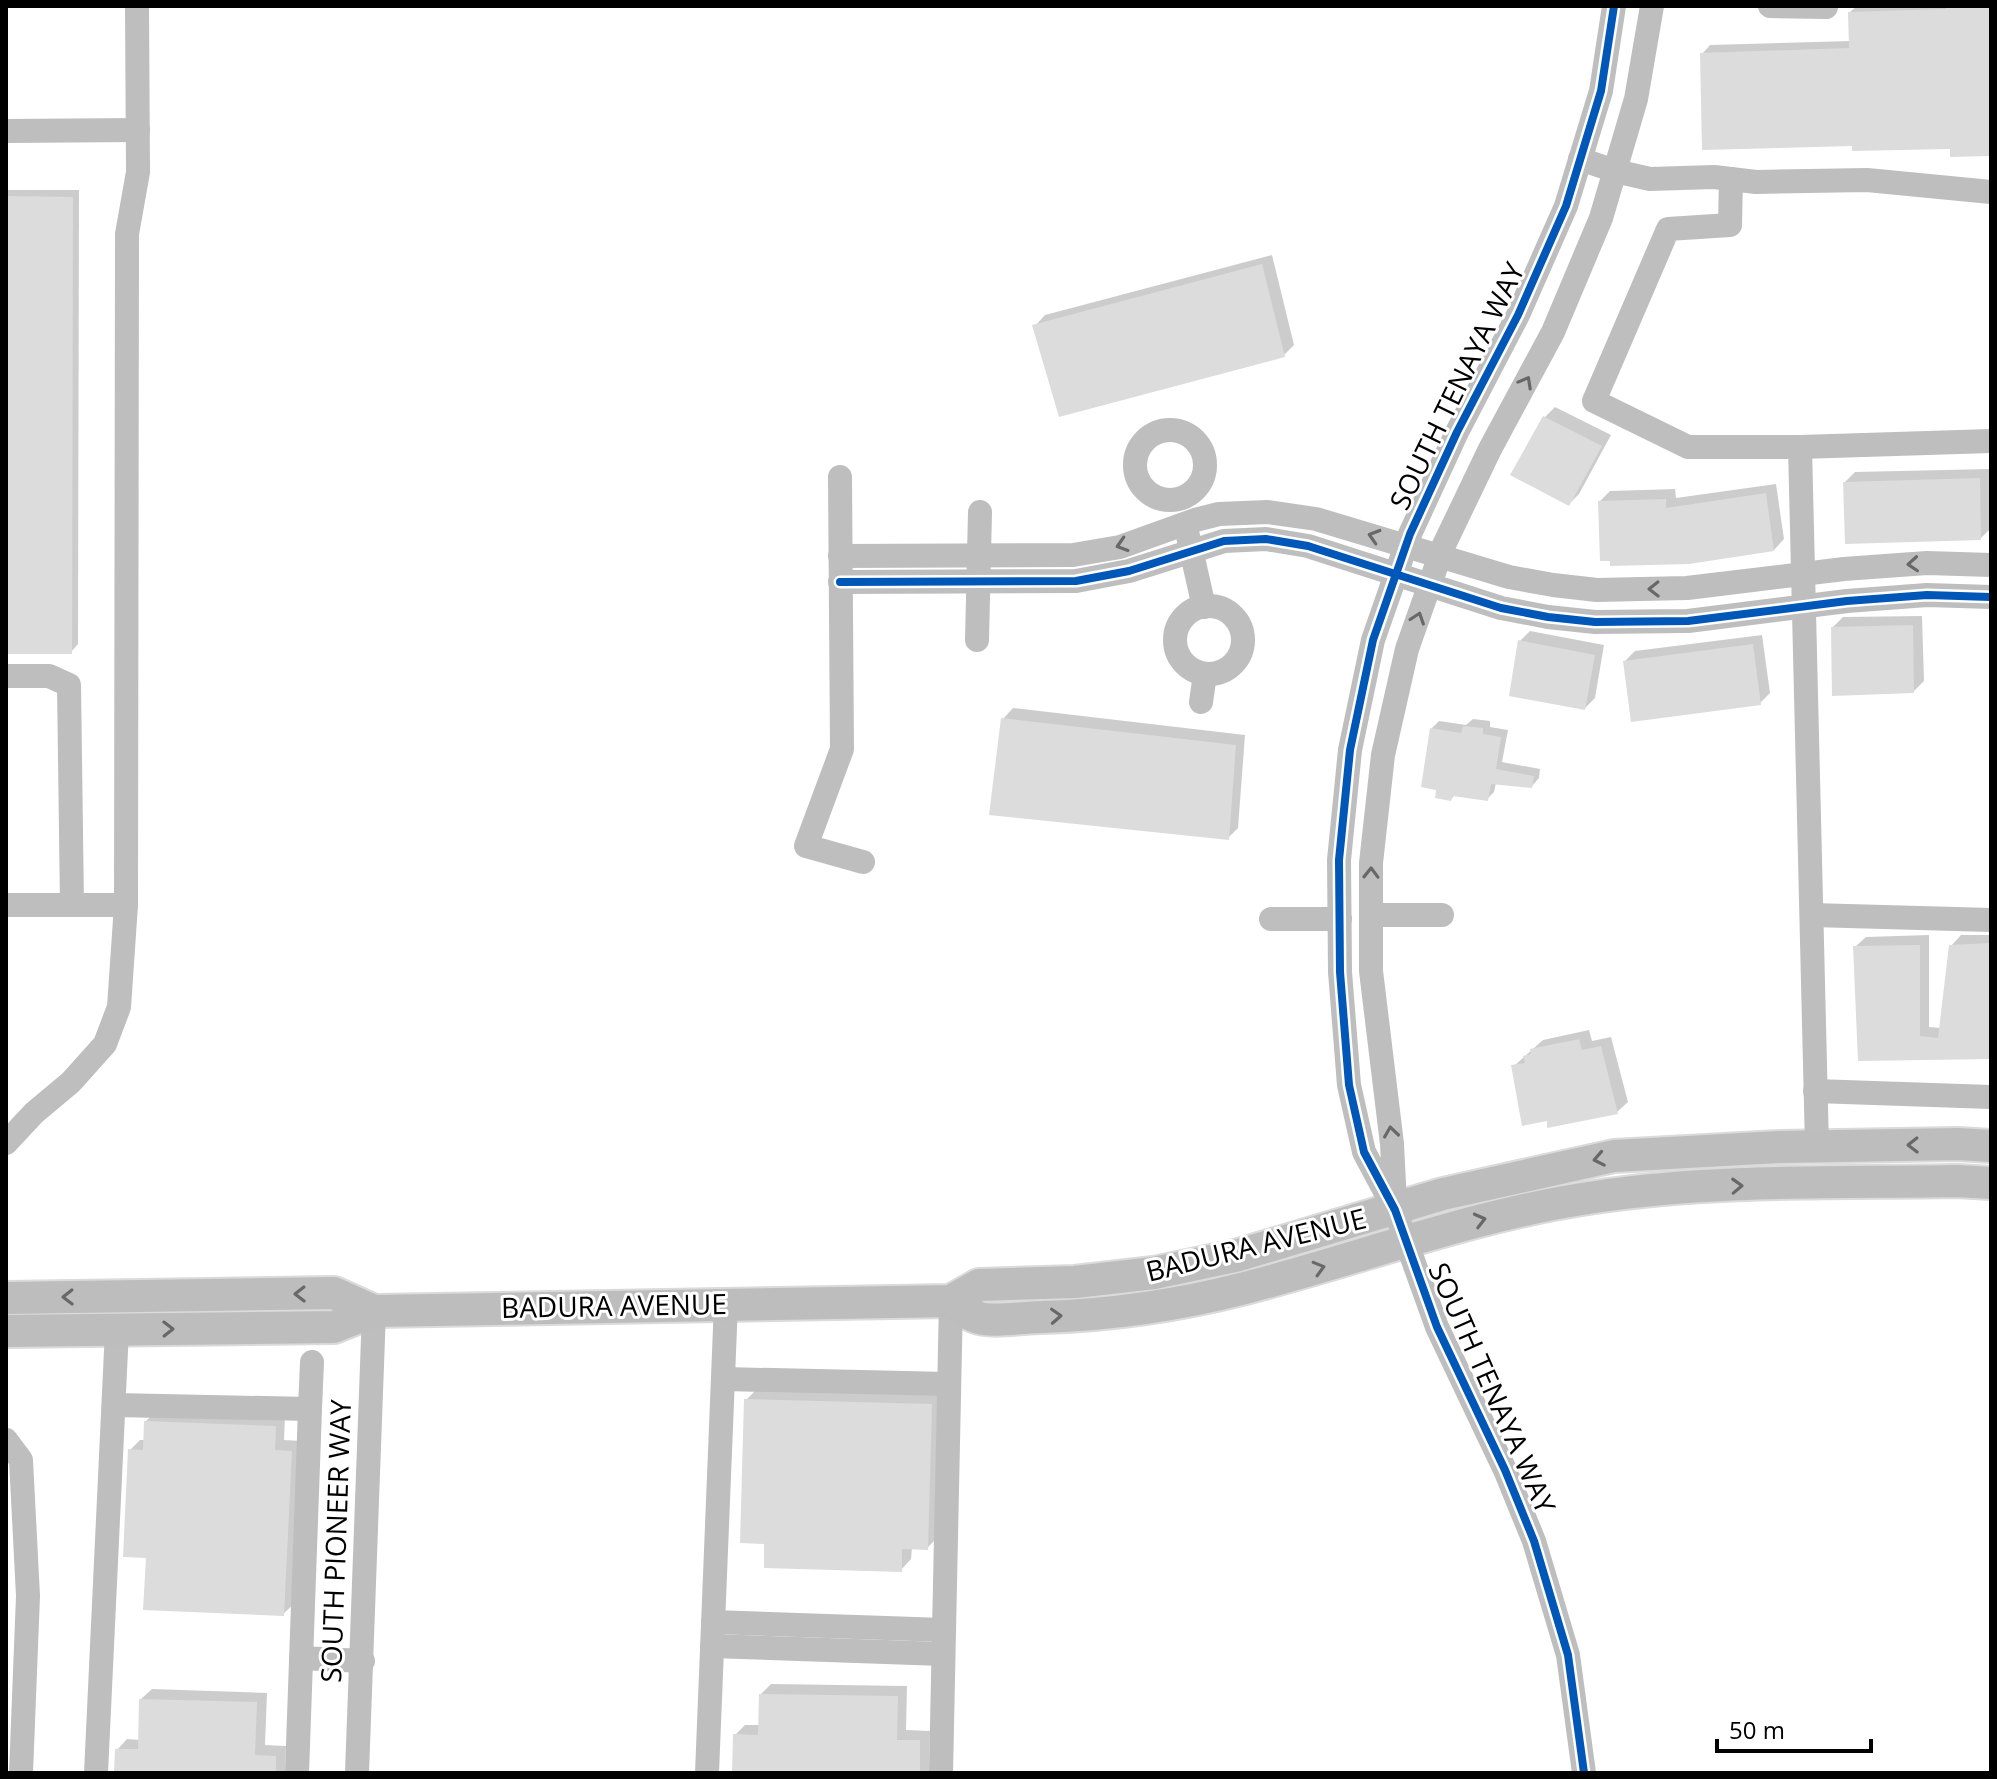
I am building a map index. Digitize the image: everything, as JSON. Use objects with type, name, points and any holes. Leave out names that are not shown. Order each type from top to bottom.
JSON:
[{"type":"main road","name":"BADURA AVENUE","points":[[6,1331],[334,1327],[374,1311],[951,1301],[979,1285],[1075,1282],[1154,1273],[1239,1255],[1472,1187],[1614,1156],[1817,1147],[1991,1146]]},
{"type":"main road","name":"BADURA AVENUE","points":[[951,1301],[978,1318],[1115,1312],[1244,1288],[1532,1207],[1597,1196],[1680,1188],[1942,1181],[1991,1183]]},
{"type":"main road","name":"BADURA AVENUE","points":[[6,1298],[334,1293],[374,1311]]},
{"type":"street","points":[[6,1143],[34,1113],[71,1082],[105,1044],[119,1007],[126,905],[127,234],[138,172],[137,6]]},
{"type":"street","name":"SOUTH TENAYA WAY","points":[[1584,1773],[1568,1655],[1534,1541],[1505,1470],[1437,1327],[1395,1210],[1364,1152],[1349,1085],[1340,972],[1339,860],[1350,750],[1373,640],[1406,545],[1457,432],[1518,315],[1566,206],[1601,91],[1614,6]]},
{"type":"street","name":"SOUTH TENAYA WAY","points":[[1395,1210],[1392,1144],[1371,971],[1371,863],[1383,755],[1407,649],[1440,555],[1490,449],[1553,332],[1601,218],[1636,99],[1652,6]]},
{"type":"street","points":[[1770,6],[1826,7]]},
{"type":"street","points":[[6,131],[138,130]]},
{"type":"street","points":[[1580,159],[1650,179],[1756,182],[1867,180],[1991,192]]},
{"type":"street","points":[[1731,179],[1730,225],[1668,229],[1594,401],[1688,447],[1991,441]]},
{"type":"street","points":[[1800,447],[1817,1147]]},
{"type":"street","points":[[840,477],[842,749],[806,846],[863,862]]},
{"type":"street","points":[[1179,499],[1204,607]]},
{"type":"street","points":[[977,640],[980,512]]},
{"type":"street","points":[[840,556],[1061,556],[1097,552],[1185,523],[1219,514],[1243,512],[1292,514],[1509,577],[1597,590],[1687,588],[1927,563],[1991,565]]},
{"type":"street","points":[[840,582],[1089,579],[1129,571],[1224,541],[1245,539],[1287,541],[1501,608],[1595,622],[1688,621],[1847,601],[1927,595],[1991,597]]},
{"type":"street","points":[[1204,607],[1216,607],[1235,618],[1243,640],[1236,661],[1227,669],[1205,674],[1185,665],[1176,646],[1175,635],[1185,616],[1204,607]]},
{"type":"street","points":[[1201,702],[1205,674]]},
{"type":"street","points":[[6,676],[49,676],[69,685],[72,905]]},
{"type":"street","points":[[6,905],[126,905]]},
{"type":"street","points":[[1371,915],[1442,915]]},
{"type":"street","points":[[1812,915],[1991,920]]},
{"type":"street","points":[[1271,919],[1340,919]]},
{"type":"street","points":[[1815,1091],[1991,1097]]},
{"type":"street","points":[[941,1773],[951,1301]]},
{"type":"street","points":[[707,1773],[726,1303]]},
{"type":"street","name":"SOUTH PIONEER WAY","points":[[357,1773],[374,1311]]},
{"type":"street","points":[[96,1773],[117,1329]]},
{"type":"street","points":[[297,1773],[312,1362]]},
{"type":"street","points":[[724,1379],[949,1384]]},
{"type":"street","points":[[115,1405],[310,1409]]},
{"type":"street","points":[[6,1440],[21,1460],[14,1501],[28,1596],[21,1773],[6,1772]]},
{"type":"street","points":[[712,1634],[944,1642]]},
{"type":"street","points":[[301,1658],[363,1661]]},
{"type":"building","points":[[1946,6],[1991,6],[1991,156],[1950,157],[1950,149],[1852,151],[1852,146],[1702,150],[1700,53],[1849,48],[1848,12],[1946,9]]},
{"type":"building","points":[[6,196],[73,197],[72,654],[6,654]]},
{"type":"building","points":[[1262,264],[1285,357],[1059,417],[1032,325]]},
{"type":"building","points":[[1543,416],[1602,446],[1569,506],[1510,475]]},
{"type":"building","points":[[1980,478],[1981,540],[1845,544],[1843,482]]},
{"type":"building","points":[[1766,493],[1774,551],[1689,564],[1610,566],[1610,561],[1600,561],[1598,501],[1666,499],[1666,508]]},
{"type":"building","points":[[1913,625],[1914,693],[1832,696],[1831,627]]},
{"type":"building","points":[[1518,640],[1595,655],[1585,710],[1509,696]]},
{"type":"building","points":[[1753,644],[1761,705],[1631,722],[1623,661]]},
{"type":"building","points":[[1001,718],[1236,745],[1229,840],[989,815]]},
{"type":"building","points":[[1463,726],[1483,728],[1483,734],[1501,737],[1496,769],[1534,776],[1532,788],[1491,784],[1488,801],[1453,796],[1451,801],[1435,798],[1436,790],[1421,787],[1430,728],[1461,733]]},
{"type":"building","points":[[1991,943],[1991,1059],[1858,1061],[1853,946],[1920,945],[1920,1036],[1938,1038],[1949,945]]},
{"type":"building","points":[[1579,1039],[1582,1050],[1601,1046],[1618,1114],[1547,1128],[1547,1121],[1522,1126],[1511,1065],[1525,1063],[1523,1056],[1531,1054],[1530,1049]]},
{"type":"building","points":[[744,1399],[932,1404],[928,1550],[902,1549],[902,1572],[764,1568],[764,1544],[740,1543]]},
{"type":"building","points":[[144,1421],[276,1426],[275,1450],[292,1451],[284,1616],[143,1610],[146,1558],[123,1557],[128,1449],[143,1450]]},
{"type":"building","points":[[759,1694],[898,1696],[897,1740],[920,1740],[920,1773],[732,1773],[733,1734],[758,1735]]},
{"type":"building","points":[[139,1699],[257,1702],[255,1755],[276,1756],[276,1773],[114,1773],[115,1749],[138,1749]]},
{"type":"cycle path","points":[[1584,1773],[1568,1655],[1534,1541],[1505,1470],[1437,1327],[1395,1210],[1364,1152],[1349,1085],[1340,972],[1339,860],[1350,750],[1373,640],[1410,534],[1457,432],[1518,315],[1566,206],[1601,91],[1614,6]]},
{"type":"cycle path","points":[[840,582],[1076,581],[1129,571],[1224,541],[1266,539],[1308,546],[1501,608],[1595,622],[1688,621],[1847,601],[1927,595],[1991,597]]}]
